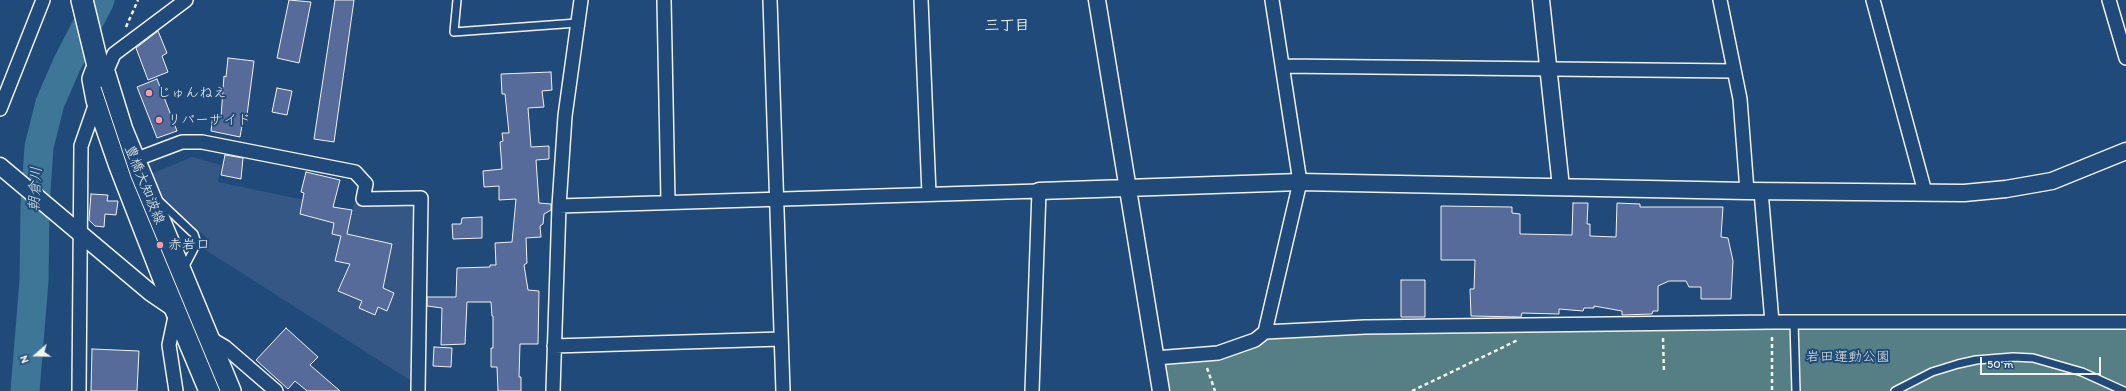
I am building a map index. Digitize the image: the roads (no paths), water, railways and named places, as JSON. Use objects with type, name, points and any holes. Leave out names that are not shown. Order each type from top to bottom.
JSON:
[{"type":"main road","name":"豊橋大知波線","points":[[82,0],[102,70],[122,130],[127,163],[145,187],[230,391]]},
{"type":"main road","name":"豊橋大知波線","points":[[102,70],[93,79],[97,100],[127,163],[176,310],[210,391]]},
{"type":"street","points":[[0,109],[43,0]]},
{"type":"street","points":[[102,70],[114,54],[186,0]]},
{"type":"street","points":[[553,391],[559,206],[565,116],[581,0]]},
{"type":"street","points":[[664,0],[668,201]]},
{"type":"street","points":[[770,0],[778,198],[783,391]]},
{"type":"street","points":[[921,0],[929,194]]},
{"type":"street","points":[[1097,0],[1161,391]]},
{"type":"street","points":[[1265,332],[1300,182],[1272,0]]},
{"type":"street","points":[[1541,0],[1561,187]]},
{"type":"street","points":[[1720,0],[1740,99],[1772,322]]},
{"type":"street","points":[[1873,0],[1925,192]]},
{"type":"street","points":[[2112,1],[2126,58]]},
{"type":"street","points":[[1283,66],[1734,71]]},
{"type":"street","points":[[79,391],[78,231],[81,146],[97,100]]},
{"type":"street","points":[[127,163],[182,142],[202,142],[355,172],[366,184],[363,199],[421,198],[418,391]]},
{"type":"street","points":[[559,206],[668,201],[1039,192],[1300,182],[1754,191],[1964,193],[1999,190],[2052,181],[2126,152]]},
{"type":"street","points":[[0,166],[152,293],[176,310],[207,336],[225,347],[276,391]]},
{"type":"street","points":[[1032,391],[1039,192]]},
{"type":"street","points":[[176,310],[169,345],[176,391]]},
{"type":"street","points":[[1155,358],[1218,353],[1255,340],[1265,332],[1365,327],[1772,322],[2126,322]]},
{"type":"street","points":[[554,346],[781,339]]},
{"type":"lane","points":[[457,0],[454,32],[577,23]]},
{"type":"lane","points":[[145,187],[194,234],[196,240],[195,247],[181,274]]},
{"type":"lane","points":[[1794,322],[1796,391]]},
{"type":"lane","points":[[1895,391],[1932,372],[1958,364],[1976,360],[2013,357],[2033,358],[2082,372],[2124,391]]},
{"type":"waterway","name":"朝倉川","points":[[25,391],[34,281],[35,206],[39,147],[50,103],[67,64],[100,0]]},
{"type":"tram line","points":[[101,87],[131,177],[220,391]]},
{"type":"place","name":"じゅんねえ","points":[[149,93]]},
{"type":"place","name":"リバーサイド","points":[[159,120]]},
{"type":"place","name":"赤岩口","points":[[160,245]]},
{"type":"district","name":"三丁目","points":[[1007,26]]},
{"type":"park label","name":"岩田運動公園","points":[[1848,357]]}]
